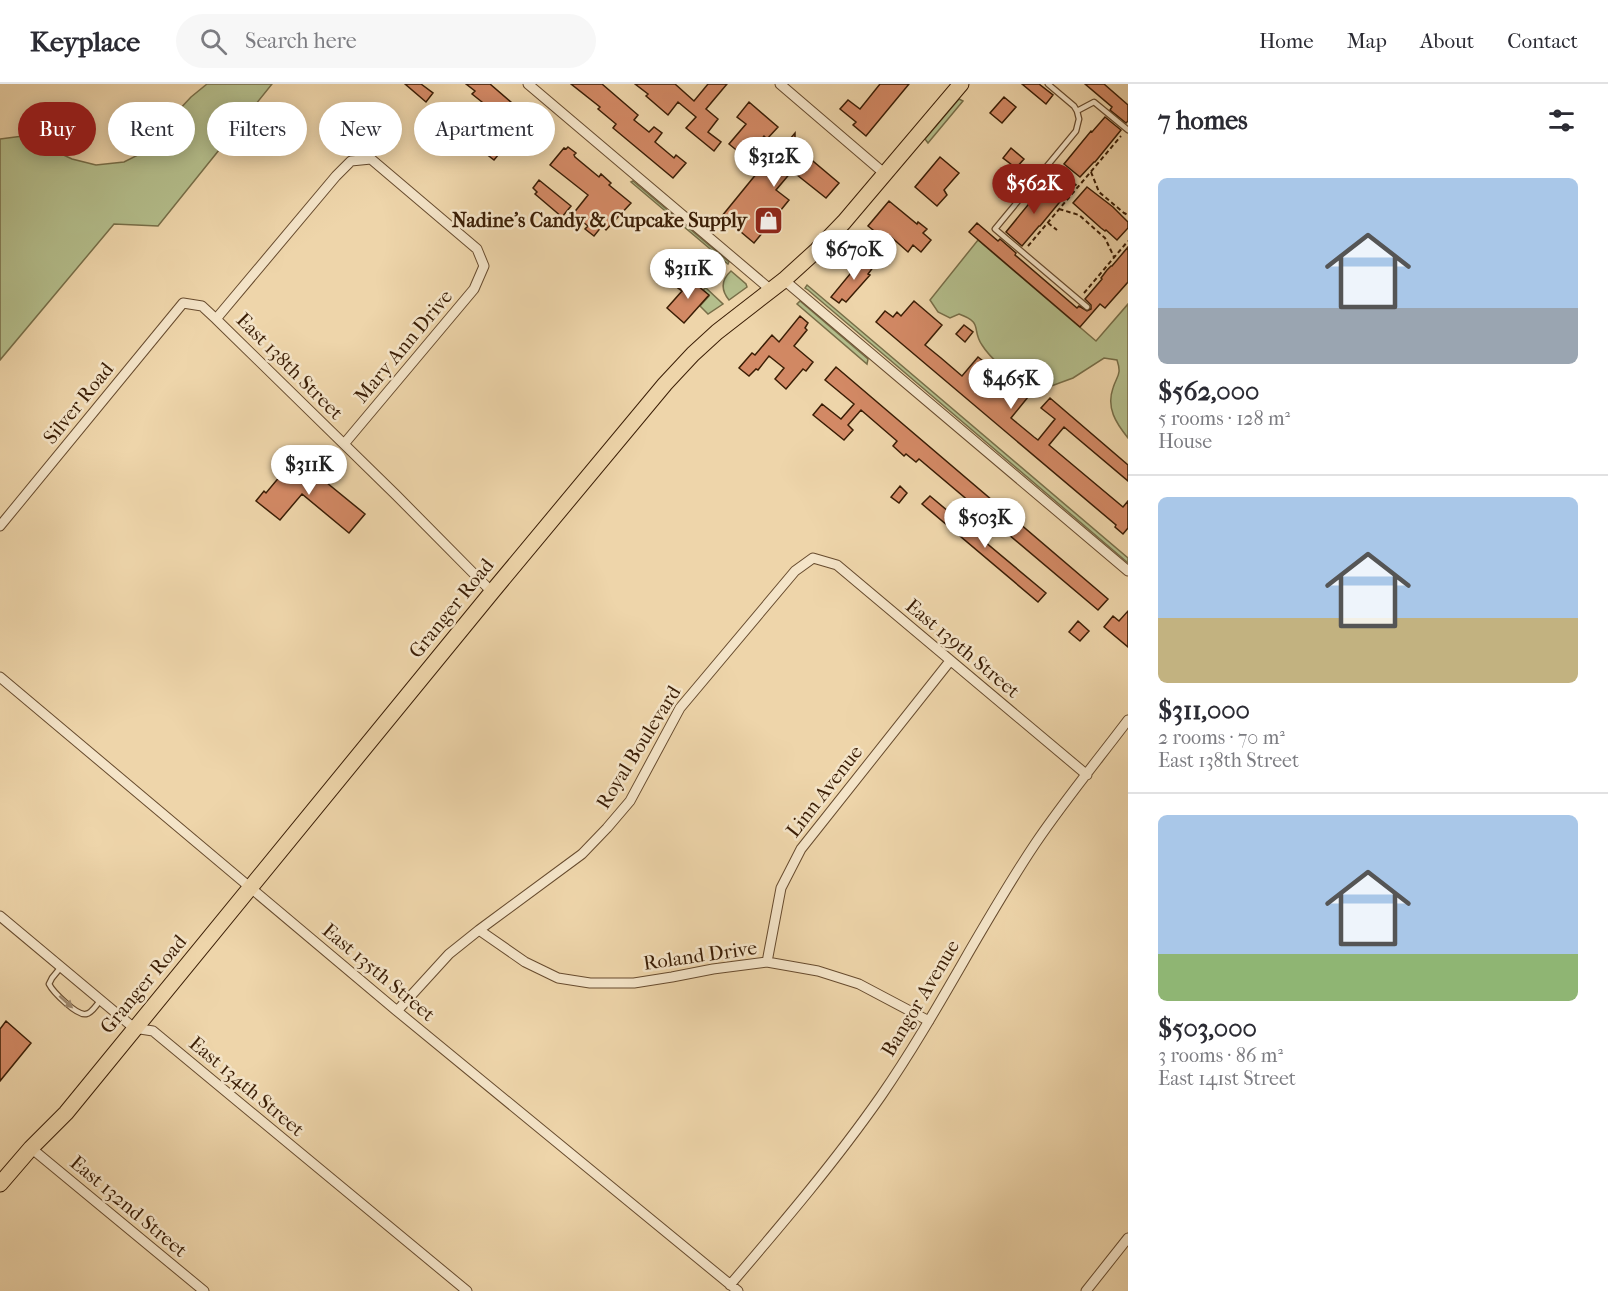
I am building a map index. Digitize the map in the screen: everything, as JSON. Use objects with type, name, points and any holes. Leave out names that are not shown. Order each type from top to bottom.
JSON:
[{"type":"main road","name":"Granger Road","points":[[0,1184],[31,1148],[66,1113],[492,592],[679,368],[717,332],[784,280],[814,253],[840,226],[961,84]]},
{"type":"street","points":[[528,84],[771,290]]},
{"type":"street","points":[[780,84],[885,174]]},
{"type":"street","name":"Mary Ann Drive","points":[[216,319],[351,161],[371,159],[477,249],[484,266],[474,289],[344,444]]},
{"type":"street","points":[[784,280],[1128,572]]},
{"type":"street","name":"East 138th Street","points":[[183,303],[202,306],[216,319],[492,592]]},
{"type":"street","name":"Silver Road","points":[[0,526],[183,303]]},
{"type":"street","name":"East 139th Street","points":[[813,558],[837,566],[1086,775]]},
{"type":"street","name":"Royal Boulevard","points":[[397,1011],[449,954],[582,854],[607,828],[630,801],[680,708],[795,571],[813,558]]},
{"type":"street","name":"Linn Avenue","points":[[767,962],[781,888],[801,849],[950,661]]},
{"type":"street","name":"East 135th Street","points":[[0,677],[397,1011],[734,1288]]},
{"type":"street","name":"Bangor Avenue","points":[[734,1288],[833,1162],[881,1096],[1036,843],[1128,720]]},
{"type":"street","name":"East 134th Street","points":[[0,916],[135,1028],[153,1031],[467,1291]]},
{"type":"street","name":"Roland Drive","points":[[479,930],[525,962],[558,978],[590,983],[633,982],[767,962],[818,971],[859,984],[929,1021]]},
{"type":"street","name":"East 132nd Street","points":[[31,1148],[204,1291]]},
{"type":"street","points":[[1086,1291],[1128,1238]]},
{"type":"lane","points":[[1048,84],[1069,101],[1077,111],[1079,119],[1076,131],[995,229],[1087,307]]},
{"type":"lane","points":[[1077,111],[1094,102],[1127,130]]},
{"type":"lane","points":[[61,967],[49,984],[52,990],[78,1012],[83,1015],[89,1013],[101,1000]]},
{"type":"path","points":[[1022,252],[1127,130]]},
{"type":"path","points":[[1046,167],[1069,186]]},
{"type":"path","points":[[1091,172],[1099,192],[1128,214]]},
{"type":"path","points":[[1069,186],[1074,184],[1078,186]]},
{"type":"path","points":[[1069,186],[1067,192],[1070,196]]},
{"type":"path","points":[[1059,209],[1079,215],[1105,238],[1114,257]]},
{"type":"path","points":[[1048,223],[1057,230]]},
{"type":"path","points":[[1078,300],[1128,241]]},
{"type":"green space","points":[[207,84],[272,84],[258,102],[207,102],[207,156],[214,156],[158,226],[114,224],[0,360],[0,139],[18,137],[18,156],[66,156],[96,165],[124,162],[136,156],[195,156],[195,102],[186,102]]},
{"type":"green space","points":[[959,99],[963,101],[928,143],[925,139]]},
{"type":"green space","points":[[633,181],[729,262],[728,264],[631,182]]},
{"type":"green space","points":[[978,240],[1096,341],[1128,304],[1128,438],[1113,415],[1111,402],[1111,395],[1119,372],[1117,360],[1104,358],[1073,378],[1035,392],[987,352],[972,320],[959,314],[950,318],[938,312],[930,300]]},
{"type":"green space","points":[[731,271],[747,287],[729,300],[723,285]]},
{"type":"green space","points":[[807,285],[1128,558],[1128,563],[805,288]]},
{"type":"green space","points":[[706,288],[723,304],[708,314],[700,306],[709,296],[703,290]]},
{"type":"green space","points":[[800,301],[868,359],[867,364],[797,304]]},
{"type":"building","points":[[405,84],[421,84],[433,93],[426,102]]},
{"type":"building","points":[[466,84],[490,84],[511,102],[482,102],[472,94],[475,91]]},
{"type":"building","points":[[571,84],[602,84],[638,115],[634,120],[649,132],[654,127],[662,133],[655,142],[674,158],[676,155],[686,163],[673,178],[613,128],[616,124],[598,109],[600,107]]},
{"type":"building","points":[[635,84],[675,84],[694,101],[708,84],[727,84],[706,109],[718,119],[708,132],[721,142],[714,151],[686,128],[696,117],[678,102],[668,115]]},
{"type":"building","points":[[880,84],[909,84],[866,136],[853,125],[856,122],[840,109],[848,100],[860,109]]},
{"type":"building","points":[[1022,84],[1039,84],[1053,95],[1046,104]]},
{"type":"building","points":[[1085,84],[1104,84],[1128,105],[1128,121],[1126,123],[1110,110],[1112,107]]},
{"type":"building","points":[[1004,97],[1016,107],[1002,123],[990,113]]},
{"type":"building","points":[[749,102],[778,127],[767,139],[764,136],[746,158],[729,144],[746,124],[737,117]]},
{"type":"building","points":[[1105,117],[1121,130],[1080,177],[1064,164]]},
{"type":"building","points":[[795,133],[795,138],[809,150],[807,156],[839,183],[826,198],[792,171],[776,190],[789,200],[754,243],[722,216],[757,173],[745,162],[753,152],[768,165]]},
{"type":"building","points":[[568,147],[576,153],[575,157],[599,177],[601,174],[611,183],[609,185],[631,203],[606,230],[602,226],[594,236],[585,229],[588,226],[573,214],[588,195],[550,165],[564,148]]},
{"type":"building","points":[[1011,148],[1024,159],[1016,168],[1003,158]]},
{"type":"building","points":[[940,157],[959,173],[944,190],[947,195],[937,206],[915,187]]},
{"type":"building","points":[[539,180],[571,206],[562,217],[535,194],[537,192],[533,188]]},
{"type":"building","points":[[1047,184],[1063,198],[1022,246],[1006,232]]},
{"type":"building","points":[[1087,187],[1128,222],[1128,228],[1117,240],[1073,203]]},
{"type":"building","points":[[889,201],[917,224],[918,222],[927,229],[923,233],[931,240],[921,252],[913,245],[908,252],[891,237],[888,242],[868,226]]},
{"type":"building","points":[[977,223],[998,241],[1000,239],[1016,253],[1015,255],[1077,308],[1079,306],[1087,311],[1091,309],[1091,305],[1085,299],[1128,247],[1128,282],[1105,308],[1100,304],[1080,327],[969,232]]},
{"type":"building","points":[[864,257],[874,266],[868,274],[870,275],[846,302],[842,299],[839,303],[831,297]]},
{"type":"building","points":[[687,277],[709,295],[684,323],[667,308],[682,291],[678,288]]},
{"type":"building","points":[[914,301],[942,325],[925,345],[962,376],[978,357],[1028,397],[1011,418],[1034,437],[1038,440],[1055,419],[1041,408],[1050,398],[1128,465],[1128,481],[1064,427],[1049,445],[1123,507],[1128,501],[1128,528],[1123,534],[1115,527],[1116,525],[876,322],[885,311],[893,317],[897,312],[901,316]]},
{"type":"building","points":[[800,316],[808,323],[805,328],[807,330],[794,346],[813,362],[806,371],[803,369],[786,389],[775,379],[784,368],[769,356],[758,370],[756,369],[749,376],[739,368],[752,353],[755,355],[772,335],[779,342]]},
{"type":"building","points":[[964,325],[973,332],[965,342],[956,334]]},
{"type":"building","points":[[836,367],[1108,599],[1098,610],[919,459],[916,462],[906,454],[904,456],[893,446],[897,441],[861,410],[848,425],[853,430],[844,440],[813,415],[822,404],[841,419],[854,404],[825,380]]},
{"type":"building","points":[[294,456],[365,514],[349,533],[302,494],[280,520],[256,501],[264,491],[266,493]]},
{"type":"building","points":[[900,486],[907,493],[899,503],[891,497]]},
{"type":"building","points":[[930,496],[1046,593],[1038,602],[922,504]]},
{"type":"building","points":[[1128,611],[1128,647],[1104,627],[1113,616],[1119,621]]},
{"type":"building","points":[[1078,621],[1089,631],[1080,641],[1069,632]]},
{"type":"building","points":[[6,1021],[31,1043],[0,1081],[0,1029]]},
{"type":"place","name":"Nadine’s Candy & Cupcake Supply","points":[[768,220]]}]
